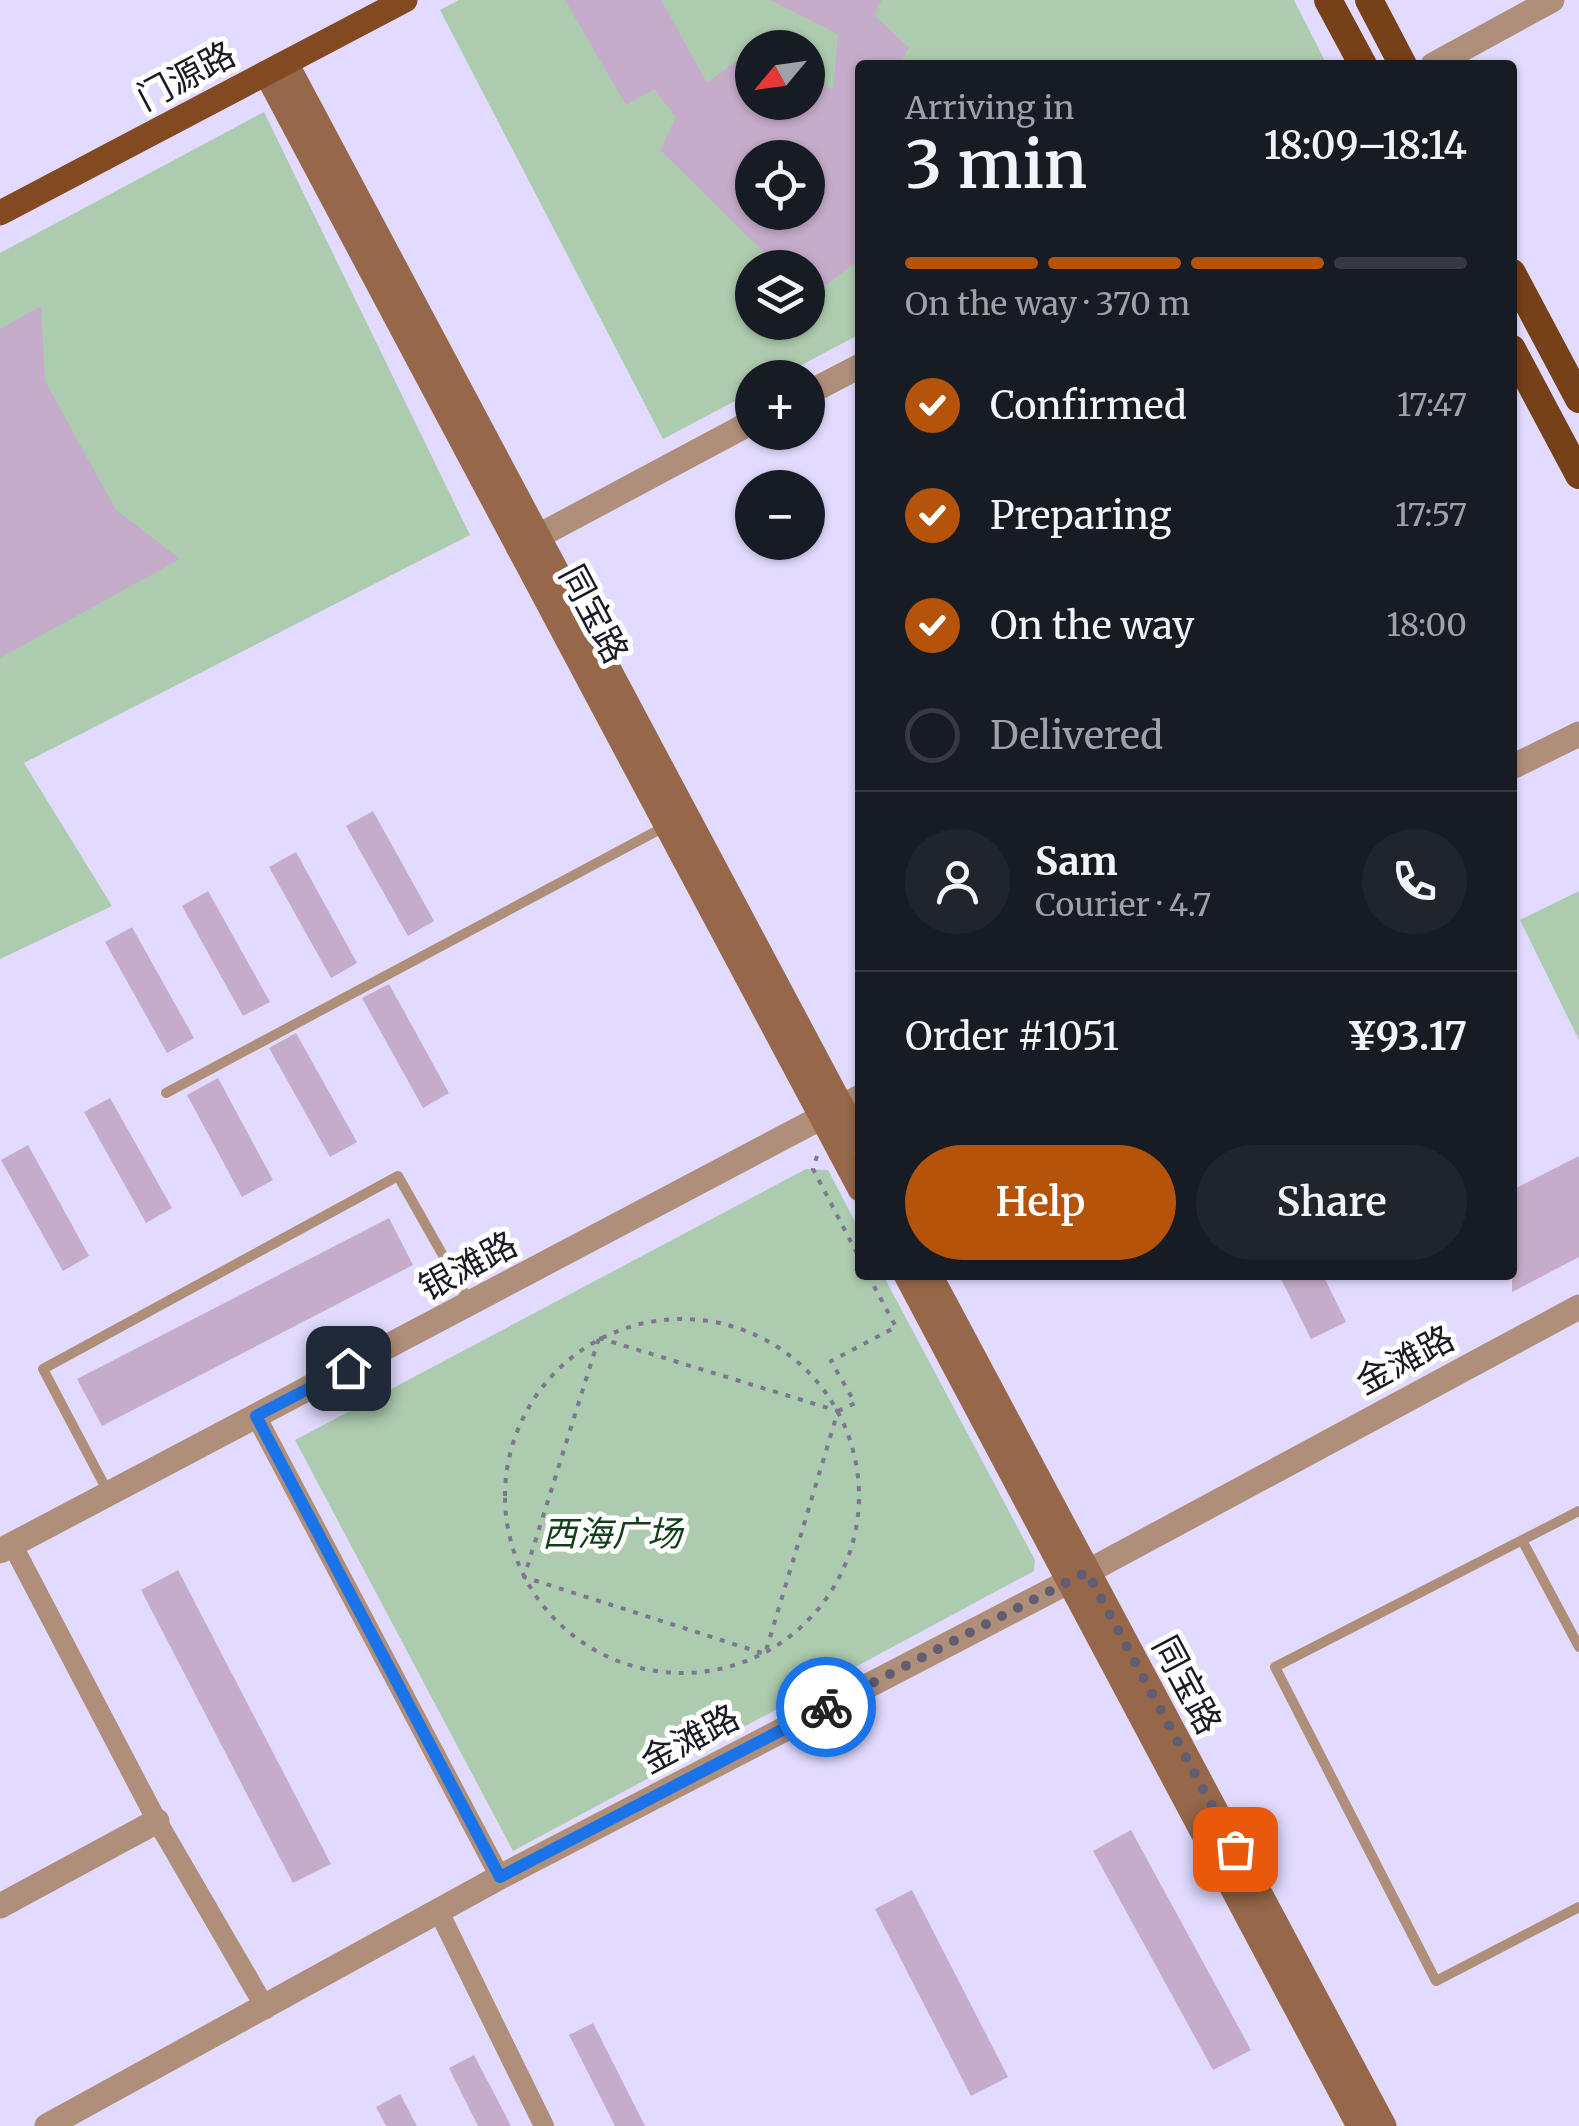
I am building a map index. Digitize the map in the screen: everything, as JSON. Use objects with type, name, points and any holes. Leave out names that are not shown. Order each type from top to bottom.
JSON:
[{"type":"highway","points":[[1328,0],[1360,60]]},
{"type":"highway","points":[[1369,0],[1400,60]]},
{"type":"highway","points":[[1517,282],[1579,400]]},
{"type":"highway","points":[[1517,358],[1579,475]]},
{"type":"main road","name":"门源路","points":[[0,213],[404,0]]},
{"type":"main road","name":"同宝路","points":[[276,68],[527,541],[855,1133]]},
{"type":"main road","name":"同宝路","points":[[527,541],[667,825],[842,1108],[855,1166]]},
{"type":"main road","name":"同宝路","points":[[909,1280],[1384,2126]]},
{"type":"main road","name":"同宝路","points":[[932,1280],[1358,2126]]},
{"type":"street","points":[[1442,60],[1552,0]]},
{"type":"street","points":[[825,384],[855,369]]},
{"type":"street","points":[[527,541],[735,431]]},
{"type":"street","points":[[1517,765],[1579,734]]},
{"type":"street","name":"银滩路","points":[[6,1548],[842,1108]]},
{"type":"street","name":"金滩路","points":[[48,2126],[266,2010],[500,1877],[1078,1576],[1579,1306]]},
{"type":"street","points":[[256,1416],[500,1877]]},
{"type":"street","points":[[6,1548],[266,2010]]},
{"type":"street","points":[[0,1906],[157,1821]]},
{"type":"street","points":[[439,1912],[544,2126]]},
{"type":"lane","points":[[166,1093],[667,825]]},
{"type":"lane","points":[[109,1494],[43,1369],[398,1176],[470,1304]]},
{"type":"lane","points":[[1579,1511],[1275,1667],[1436,1981],[1579,1907]]},
{"type":"lane","points":[[1522,1540],[1579,1647]]},
{"type":"path","points":[[817,1156],[813,1169],[855,1249]]},
{"type":"path","points":[[599,1338],[838,1411],[855,1403],[832,1361],[896,1327],[871,1280]]},
{"type":"path","points":[[706,1319],[759,1336],[804,1367],[838,1411],[856,1464],[858,1520],[842,1574],[810,1620],[764,1654],[712,1672],[656,1672],[620,1661],[602,1655],[557,1622],[524,1577],[506,1524],[506,1469],[522,1416],[554,1371],[599,1338],[651,1320],[706,1319]]},
{"type":"path","points":[[524,1577],[599,1338]]},
{"type":"path","points":[[764,1654],[838,1411]]},
{"type":"path","points":[[524,1577],[764,1654]]},
{"type":"green space","points":[[459,0],[1294,0],[1324,60],[855,60],[855,337],[811,360],[735,360],[735,401],[663,439],[440,10]]},
{"type":"green space","points":[[264,112],[470,535],[24,763],[112,906],[0,959],[0,253]]},
{"type":"green space","points":[[1579,891],[1579,1040],[1520,920]]},
{"type":"green space","name":"西海广场","points":[[806,1169],[828,1170],[855,1221],[855,1280],[886,1280],[1035,1560],[1034,1571],[513,1851],[295,1440]]},
{"type":"building","points":[[565,0],[661,0],[707,83],[735,62],[735,120],[825,120],[825,86],[833,90],[838,34],[770,0],[882,0],[874,15],[909,48],[902,60],[855,60],[855,263],[825,286],[825,250],[762,250],[741,230],[825,230],[825,140],[735,140],[735,224],[660,150],[676,117],[654,89],[626,105]]},
{"type":"building","points":[[41,306],[45,381],[116,510],[180,559],[0,658],[0,329]]},
{"type":"building","points":[[373,811],[434,921],[408,936],[346,826]]},
{"type":"building","points":[[296,852],[357,963],[331,978],[269,867]]},
{"type":"building","points":[[208,891],[270,1002],[243,1016],[182,906]]},
{"type":"building","points":[[132,927],[194,1038],[167,1053],[105,942]]},
{"type":"building","points":[[389,984],[449,1093],[423,1108],[362,998]]},
{"type":"building","points":[[296,1033],[357,1142],[330,1157],[269,1048]]},
{"type":"building","points":[[218,1078],[273,1180],[242,1197],[187,1095]]},
{"type":"building","points":[[110,1098],[172,1208],[146,1223],[84,1112]]},
{"type":"building","points":[[28,1145],[89,1256],[63,1271],[1,1160]]},
{"type":"building","points":[[1579,1156],[1579,1257],[1512,1292],[1512,1280],[1517,1280],[1517,1187]]},
{"type":"building","points":[[389,1218],[413,1265],[102,1426],[77,1379]]},
{"type":"building","points":[[1282,1280],[1325,1280],[1346,1322],[1311,1339]]},
{"type":"building","points":[[178,1570],[331,1864],[293,1883],[141,1590]]},
{"type":"building","points":[[1131,1830],[1251,2050],[1213,2070],[1093,1851]]},
{"type":"building","points":[[912,1890],[1008,2077],[971,2096],[875,1909]]},
{"type":"building","points":[[593,2023],[645,2126],[615,2126],[569,2035]]},
{"type":"building","points":[[474,2055],[511,2126],[478,2126],[449,2068]]},
{"type":"building","points":[[400,2094],[417,2126],[386,2126],[376,2107]]},
{"type":"way so far","points":[[826,1707],[1087,1572],[1235,1849]]},
{"type":"route","points":[[348,1368],[256,1416],[500,1877],[826,1707]]}]
